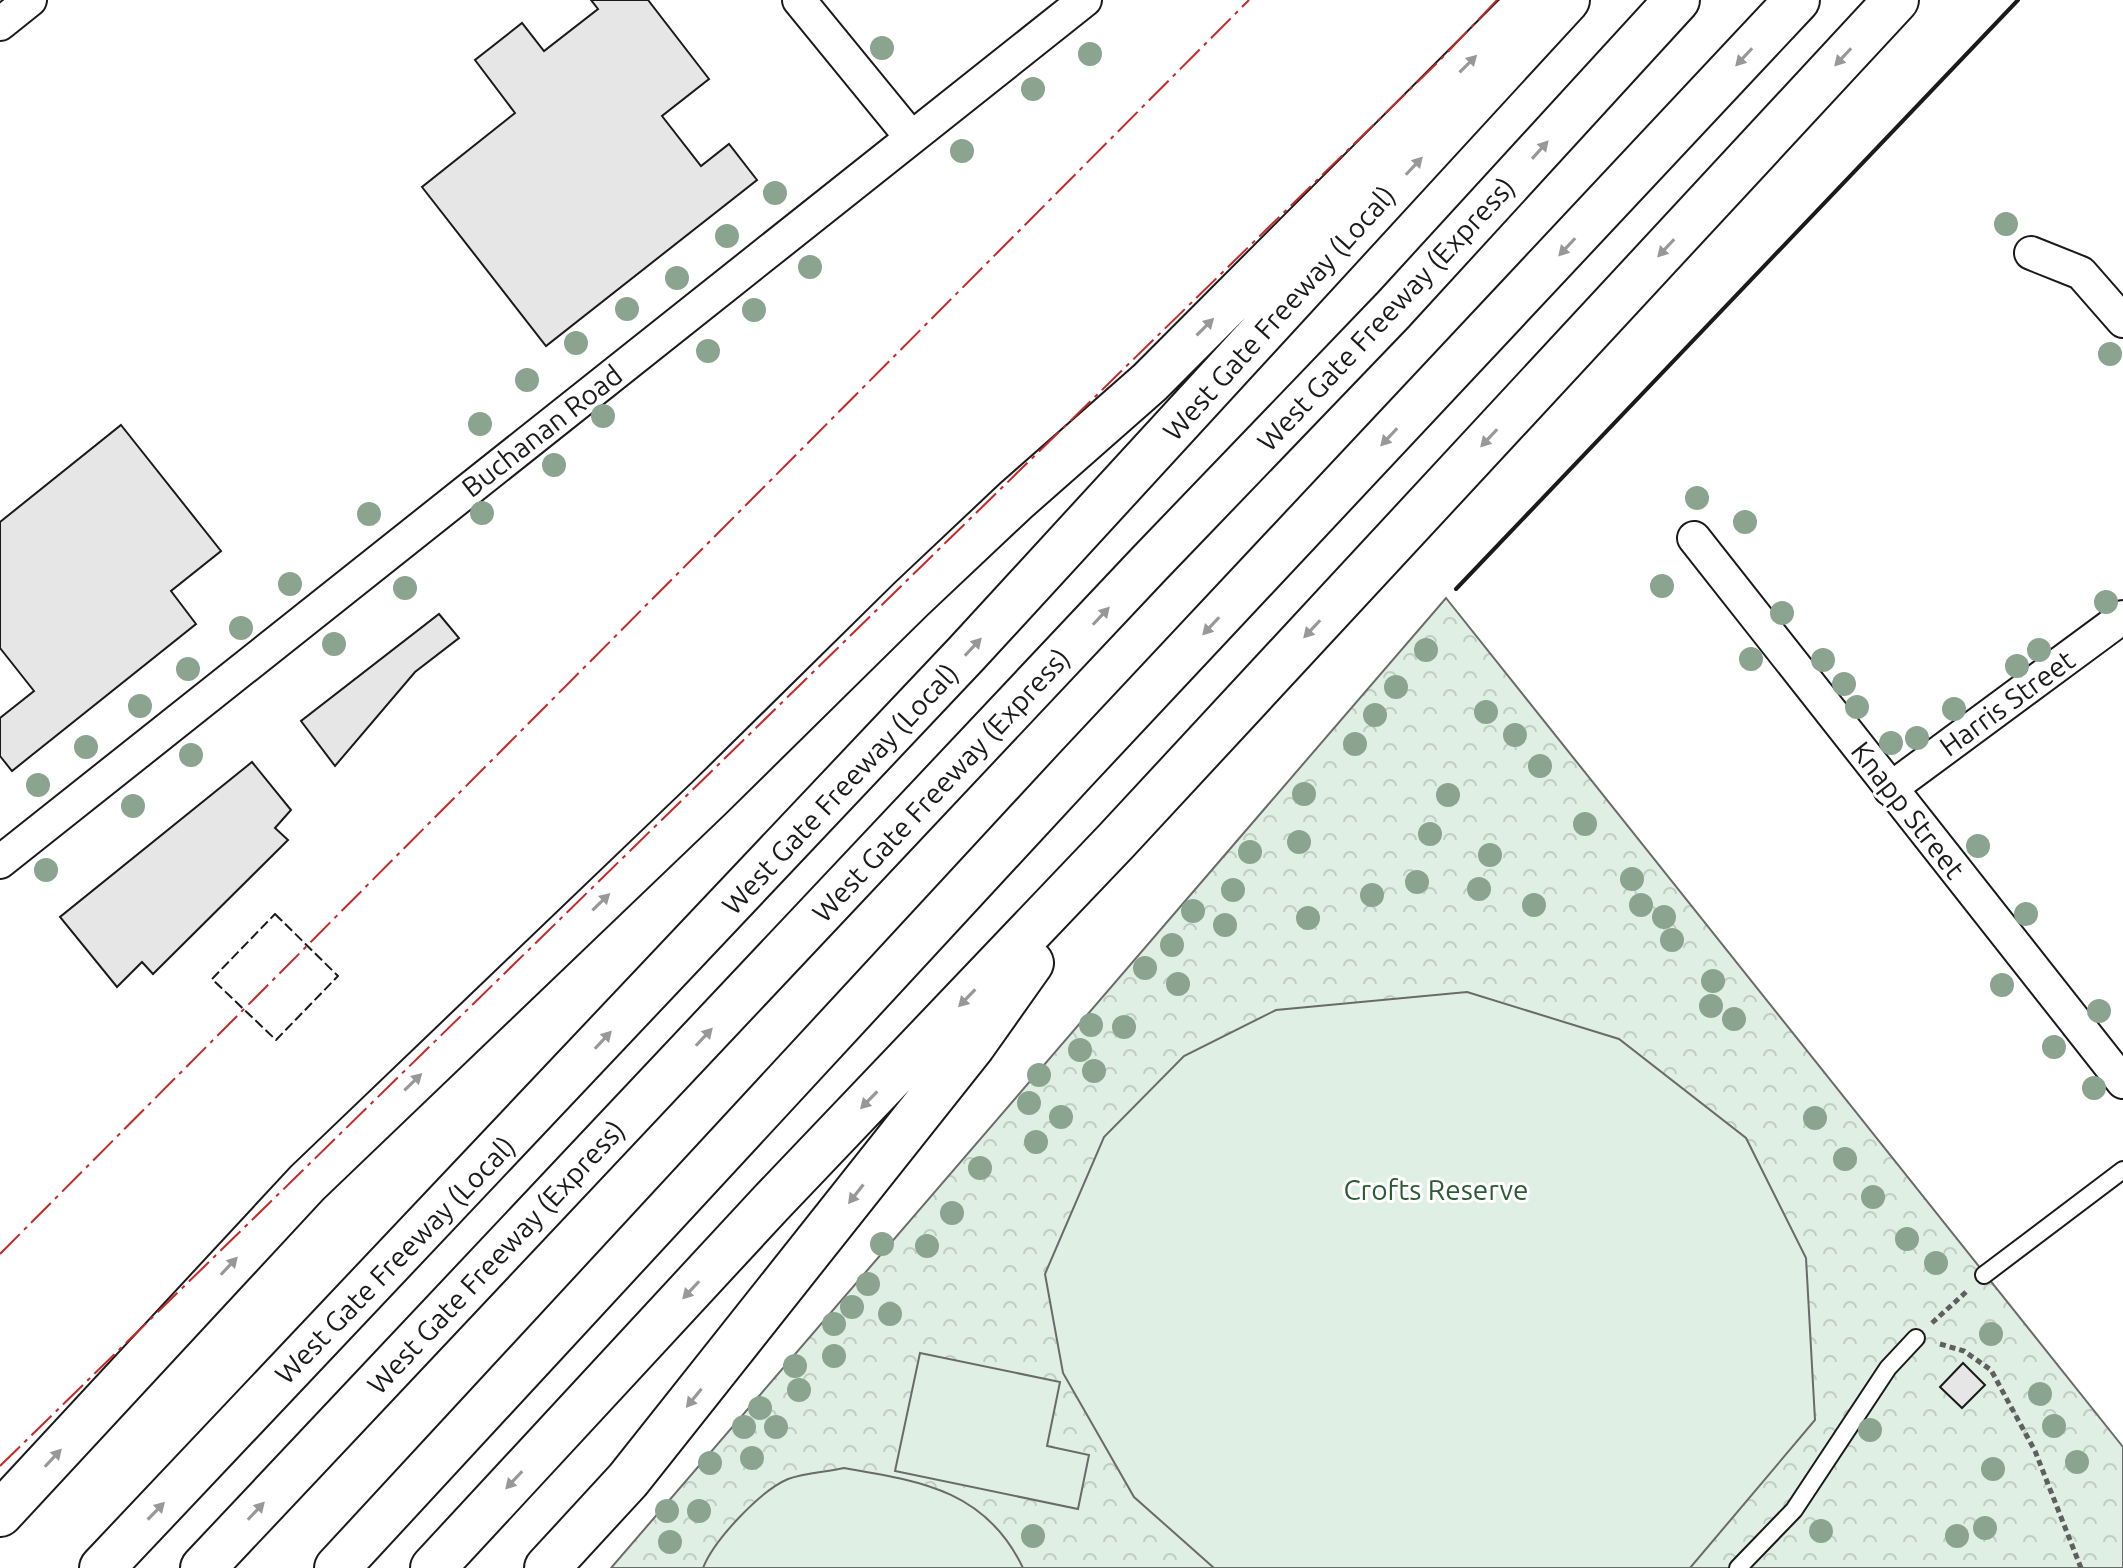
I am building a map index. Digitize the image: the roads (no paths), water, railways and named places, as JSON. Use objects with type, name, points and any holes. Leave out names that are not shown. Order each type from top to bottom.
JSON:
[{"type":"highway","points":[[0,1514],[307,1183],[710,797],[911,599],[1016,500],[1150,382],[1531,0]]},
{"type":"highway","name":"West Gate Freeway (Local)","points":[[102,1568],[967,653],[1567,0]]},
{"type":"highway","name":"West Gate Freeway (Express)","points":[[203,1568],[1148,565],[1393,310],[1677,0]]},
{"type":"highway","points":[[337,1568],[1087,758],[1797,0]]},
{"type":"highway","points":[[433,1568],[771,1203],[1117,840],[1896,0]]},
{"type":"highway","points":[[547,1568],[628,1480],[973,1045],[1117,840]]},
{"type":"street","points":[[0,24],[30,0]]},
{"type":"street","points":[[799,0],[911,137]]},
{"type":"street","name":"Buchanan Road","points":[[0,862],[1085,0]]},
{"type":"street","points":[[2031,253],[2081,273],[2123,321]]},
{"type":"street","name":"Knapp Street","points":[[1694,538],[2123,1082]]},
{"type":"street","name":"Harris Street","points":[[1890,789],[2123,617]]},
{"type":"lane","points":[[1984,1275],[2123,1170]]},
{"type":"lane","points":[[1738,1568],[1794,1510],[1888,1368],[1916,1338]]},
{"type":"park label","name":"Crofts Reserve","points":[[1436,1190]]}]
